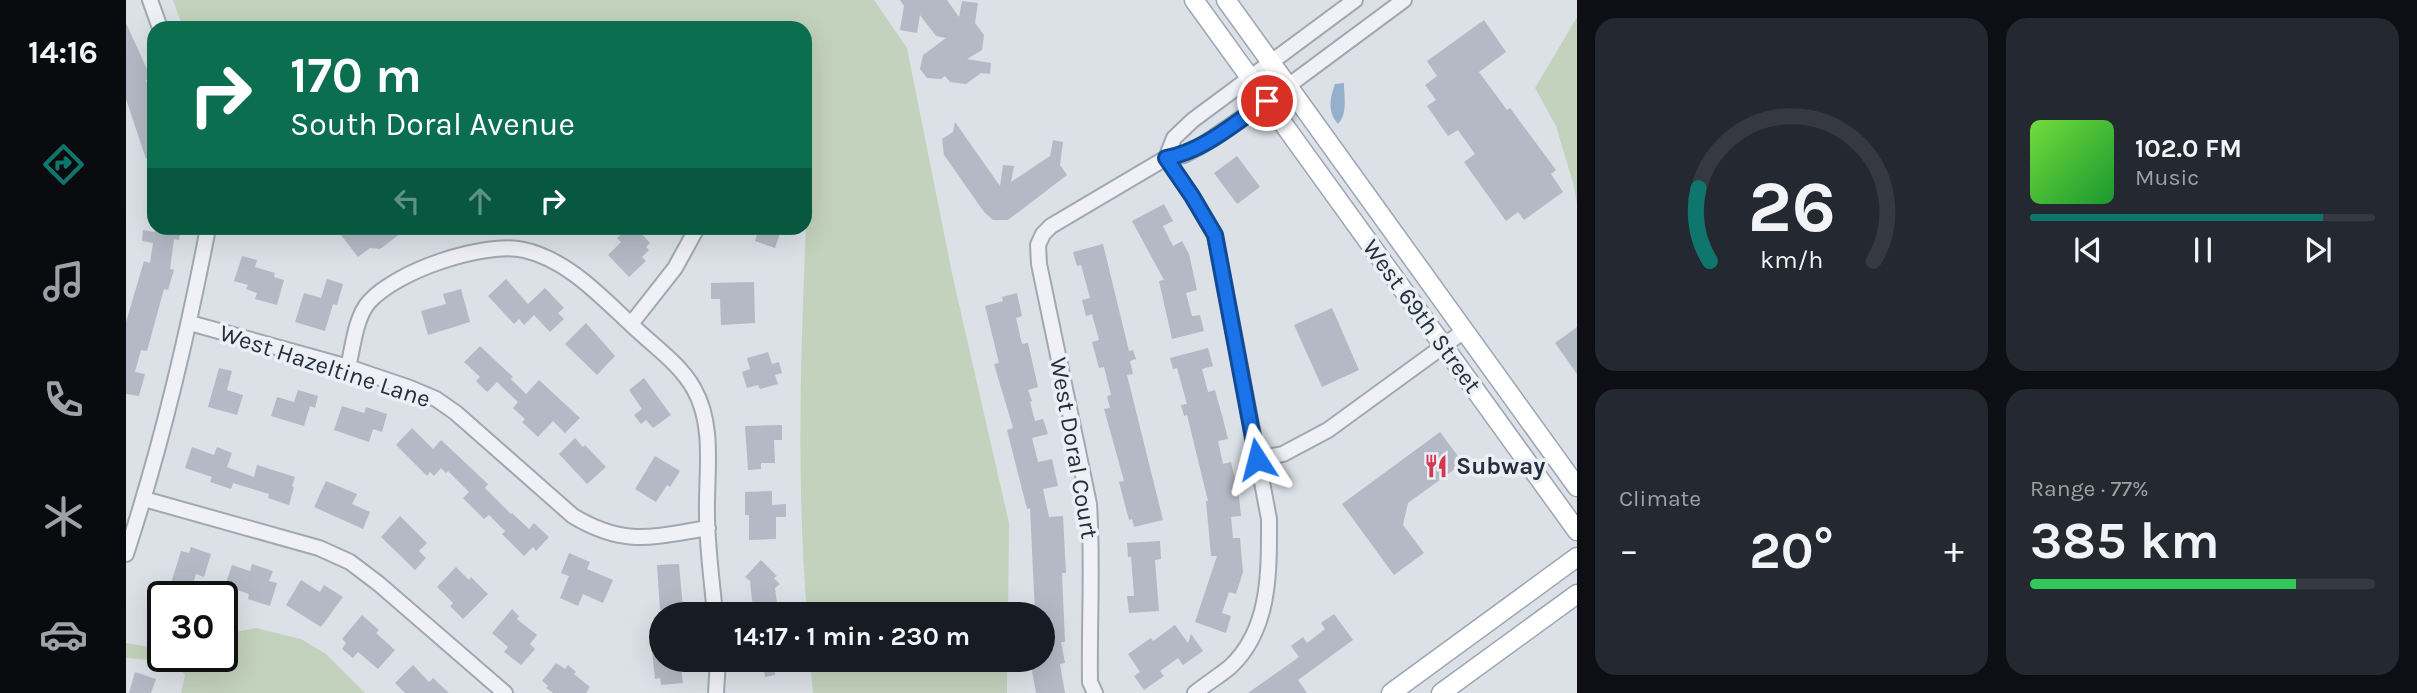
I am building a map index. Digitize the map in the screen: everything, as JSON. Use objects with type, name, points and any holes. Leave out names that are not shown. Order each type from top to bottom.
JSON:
[{"type":"main road","name":"West 69th Street","points":[[1194,0],[1577,531]]},
{"type":"main road","name":"West 69th Street","points":[[1226,0],[1577,487]]},
{"type":"main road","points":[[1391,693],[1577,557]]},
{"type":"main road","points":[[1441,693],[1577,594]]},
{"type":"street","points":[[150,0],[158,21]]},
{"type":"street","points":[[1166,158],[1174,138],[1193,120],[1355,0]]},
{"type":"street","points":[[1377,0],[1387,13]]},
{"type":"street","points":[[1166,158],[1184,155],[1201,146],[1404,0]]},
{"type":"street","points":[[1166,158],[1215,235],[1269,519],[1265,600],[1253,638],[1230,666],[1195,693]]},
{"type":"street","name":"West Doral Court","points":[[1095,693],[1090,682],[1089,604],[1092,544],[1089,504],[1039,264],[1038,245],[1051,226],[1166,158]]},
{"type":"street","points":[[126,554],[144,499],[190,323],[207,235]]},
{"type":"street","points":[[631,324],[675,268],[693,235]]},
{"type":"street","points":[[348,367],[358,323],[367,304],[384,288],[408,273],[467,254],[503,247],[526,250],[570,270],[677,367],[694,387],[707,428],[708,528],[714,602]]},
{"type":"street","name":"West Hazeltine Lane","points":[[190,323],[348,367],[436,399],[456,413],[573,516],[592,527],[617,536],[646,537],[708,528]]},
{"type":"street","points":[[1257,459],[1283,454],[1328,430],[1464,331]]},
{"type":"street","points":[[144,499],[319,548],[350,562],[379,583],[505,693]]},
{"type":"street","points":[[716,693],[717,672]]},
{"type":"green space","points":[[173,0],[874,0],[907,48],[953,278],[1009,523],[1008,602],[806,602],[800,435],[806,235],[812,235],[812,21],[180,21]]},
{"type":"green space","points":[[1577,17],[1577,203],[1556,126],[1535,88]]},
{"type":"green space","points":[[256,628],[301,639],[326,654],[365,693],[181,693],[185,675],[182,672],[238,672],[240,631]]},
{"type":"green space","points":[[126,643],[147,646],[147,660],[126,658]]},
{"type":"green space","points":[[811,672],[1007,672],[1007,693],[813,693]]},
{"type":"water","points":[[1344,83],[1344,110],[1338,124],[1332,114],[1331,100],[1335,84]]},
{"type":"building","points":[[900,0],[947,0],[959,17],[962,1],[978,3],[975,23],[984,35],[982,50],[967,59],[991,63],[990,74],[981,73],[966,84],[950,82],[945,76],[941,79],[927,78],[920,69],[923,55],[946,38],[936,36],[920,15],[917,33],[900,30],[904,6]]},
{"type":"building","points":[[1484,20],[1506,52],[1479,72],[1507,110],[1510,108],[1556,170],[1551,174],[1563,192],[1524,220],[1518,212],[1506,221],[1464,162],[1475,154],[1458,130],[1448,136],[1427,106],[1436,100],[1425,85],[1437,76],[1427,61]]},
{"type":"building","points":[[126,23],[147,69],[146,159],[126,99]]},
{"type":"building","points":[[955,122],[1000,186],[1003,165],[1014,166],[1011,182],[1050,156],[1053,140],[1063,142],[1060,165],[1067,175],[1008,220],[993,220],[984,212],[944,155],[942,139],[953,132]]},
{"type":"building","points":[[1237,156],[1260,187],[1237,204],[1214,173]]},
{"type":"building","points":[[1164,204],[1173,221],[1163,226],[1173,246],[1182,241],[1189,254],[1197,290],[1186,293],[1192,316],[1200,315],[1204,331],[1172,339],[1159,281],[1164,280],[1132,221]]},
{"type":"building","points":[[143,230],[147,231],[147,235],[180,235],[179,240],[174,239],[170,269],[174,270],[168,290],[164,289],[147,351],[141,350],[135,372],[145,374],[139,396],[126,394],[126,322],[144,261],[150,263],[153,243],[142,241]]},
{"type":"building","points":[[341,235],[399,235],[380,249],[370,248],[358,257]]},
{"type":"building","points":[[620,235],[643,235],[650,243],[646,247],[649,250],[642,257],[646,261],[629,277],[608,255],[621,242],[617,238]]},
{"type":"building","points":[[757,235],[780,235],[775,248],[755,241]]},
{"type":"building","points":[[1103,244],[1129,351],[1133,350],[1136,359],[1130,361],[1133,374],[1127,375],[1163,520],[1134,527],[1132,519],[1129,520],[1119,482],[1124,481],[1104,409],[1110,408],[1107,396],[1111,395],[1104,367],[1099,368],[1092,342],[1099,340],[1092,314],[1086,316],[1082,300],[1090,298],[1081,265],[1077,266],[1073,252]]},
{"type":"building","points":[[242,256],[257,260],[255,267],[275,273],[274,277],[284,280],[277,305],[255,299],[257,293],[246,289],[248,285],[234,281]]},
{"type":"building","points":[[327,279],[343,284],[337,305],[333,304],[325,331],[295,322],[304,293],[321,298]]},
{"type":"building","points":[[506,279],[528,304],[545,288],[564,308],[558,313],[564,319],[550,332],[534,315],[524,325],[519,319],[514,324],[488,296]]},
{"type":"building","points":[[754,282],[755,323],[721,325],[720,299],[711,299],[711,283]]},
{"type":"building","points":[[461,289],[470,322],[428,335],[421,311],[446,304],[443,294]]},
{"type":"building","points":[[1017,293],[1022,316],[1016,318],[1022,344],[1028,343],[1038,387],[1028,390],[1032,401],[1030,402],[1035,421],[1043,419],[1048,434],[1032,438],[1038,462],[1052,459],[1058,486],[1043,489],[1049,517],[1063,516],[1065,642],[1061,642],[1065,663],[1060,664],[1065,693],[1036,693],[1032,672],[1055,672],[1055,602],[1034,602],[1030,508],[1027,509],[1007,430],[1013,428],[994,364],[999,363],[985,306],[1003,301],[1002,297]]},
{"type":"building","points":[[1332,308],[1359,370],[1322,387],[1294,325]]},
{"type":"building","points":[[586,323],[615,356],[597,375],[565,344]]},
{"type":"building","points":[[1577,327],[1577,374],[1555,343]]},
{"type":"building","points":[[480,346],[513,377],[511,379],[526,394],[539,380],[580,418],[565,433],[553,421],[538,437],[522,422],[525,419],[513,408],[518,402],[497,382],[487,392],[476,381],[480,377],[464,362]]},
{"type":"building","points":[[1208,348],[1213,366],[1202,369],[1208,392],[1215,390],[1223,419],[1228,439],[1218,441],[1223,464],[1231,462],[1241,516],[1231,517],[1233,538],[1240,538],[1243,572],[1236,594],[1229,592],[1222,613],[1231,616],[1226,633],[1195,622],[1217,556],[1211,556],[1208,501],[1187,415],[1184,416],[1181,405],[1187,404],[1177,368],[1173,369],[1170,358]]},
{"type":"building","points":[[768,352],[772,364],[779,362],[782,373],[775,375],[778,384],[760,389],[758,385],[747,388],[742,372],[750,369],[747,358]]},
{"type":"building","points":[[219,368],[232,371],[227,390],[243,395],[237,415],[208,407]]},
{"type":"building","points":[[644,378],[671,415],[653,428],[646,420],[641,424],[634,415],[642,409],[629,390]]},
{"type":"building","points":[[298,390],[318,396],[315,408],[310,406],[304,426],[271,416],[277,397],[294,402]]},
{"type":"building","points":[[342,406],[364,413],[366,407],[387,414],[382,432],[373,429],[369,442],[334,430]]},
{"type":"building","points":[[782,425],[782,440],[774,440],[775,463],[761,463],[761,469],[748,470],[745,426]]},
{"type":"building","points":[[412,428],[433,449],[441,440],[488,484],[485,488],[511,514],[529,529],[534,523],[549,537],[536,551],[533,547],[524,556],[502,534],[505,531],[489,515],[484,519],[463,498],[469,492],[448,471],[446,473],[441,468],[434,476],[430,472],[427,476],[396,445]]},
{"type":"building","points":[[1440,432],[1463,463],[1408,503],[1403,525],[1424,553],[1394,575],[1342,504]]},
{"type":"building","points":[[575,438],[606,467],[587,484],[559,454]]},
{"type":"building","points":[[192,447],[214,455],[217,447],[232,453],[227,467],[254,477],[257,465],[295,477],[289,505],[268,498],[269,494],[233,483],[231,489],[210,482],[212,477],[185,468]]},
{"type":"building","points":[[655,456],[680,471],[656,502],[635,489]]},
{"type":"building","points":[[326,481],[357,494],[352,504],[370,512],[363,529],[314,507]]},
{"type":"building","points":[[772,491],[772,505],[786,504],[786,517],[776,517],[776,539],[749,540],[745,492]]},
{"type":"building","points":[[400,516],[427,543],[419,551],[426,558],[415,570],[381,537]]},
{"type":"building","points":[[1160,541],[1161,559],[1155,560],[1159,611],[1129,613],[1127,596],[1134,596],[1131,557],[1128,557],[1127,543]]},
{"type":"building","points":[[191,547],[211,554],[204,577],[196,574],[194,581],[172,581],[181,551],[189,553]]},
{"type":"building","points":[[569,553],[590,562],[587,569],[613,580],[603,603],[583,594],[578,606],[560,598],[569,576],[561,573]]},
{"type":"building","points":[[761,560],[777,576],[774,578],[780,584],[775,588],[777,602],[753,602],[750,581],[745,577]]},
{"type":"building","points":[[252,564],[273,571],[269,581],[277,583],[270,606],[248,599],[249,594],[238,590],[238,581],[227,581],[232,565],[250,571]]},
{"type":"building","points":[[679,564],[682,602],[659,602],[657,565]]},
{"type":"building","points":[[456,567],[488,594],[463,619],[450,606],[453,603],[437,587]]},
{"type":"building","points":[[301,580],[320,592],[324,585],[343,597],[321,627],[286,605]]},
{"type":"building","points":[[512,609],[519,616],[517,619],[537,635],[530,644],[535,649],[521,665],[504,652],[508,647],[492,633]]},
{"type":"building","points":[[1334,614],[1353,640],[1298,680],[1307,693],[1248,693],[1299,657],[1291,646],[1303,637],[1307,643],[1325,629],[1321,623]]},
{"type":"building","points":[[362,615],[379,630],[376,633],[395,650],[378,669],[358,652],[353,658],[342,649],[346,643],[342,639]]},
{"type":"building","points":[[1175,625],[1188,643],[1191,634],[1203,651],[1183,665],[1178,658],[1160,671],[1164,676],[1144,690],[1134,676],[1140,672],[1128,654]]},
{"type":"building","points":[[556,663],[565,669],[568,665],[576,672],[574,674],[590,687],[586,693],[553,693],[546,688],[548,686],[542,681]]},
{"type":"building","points":[[413,665],[429,682],[433,678],[449,693],[405,693],[395,683]]},
{"type":"building","points":[[135,672],[156,679],[151,693],[129,693]]},
{"type":"building","points":[[654,672],[682,672],[683,683],[661,685],[660,678],[655,679]]},
{"type":"building","points":[[764,672],[775,672],[775,675],[765,677]]},
{"type":"place","name":"Subway","points":[[1436,466]]},
{"type":"route","points":[[1257,459],[1215,235],[1166,158],[1184,155],[1201,146],[1267,101]]}]
